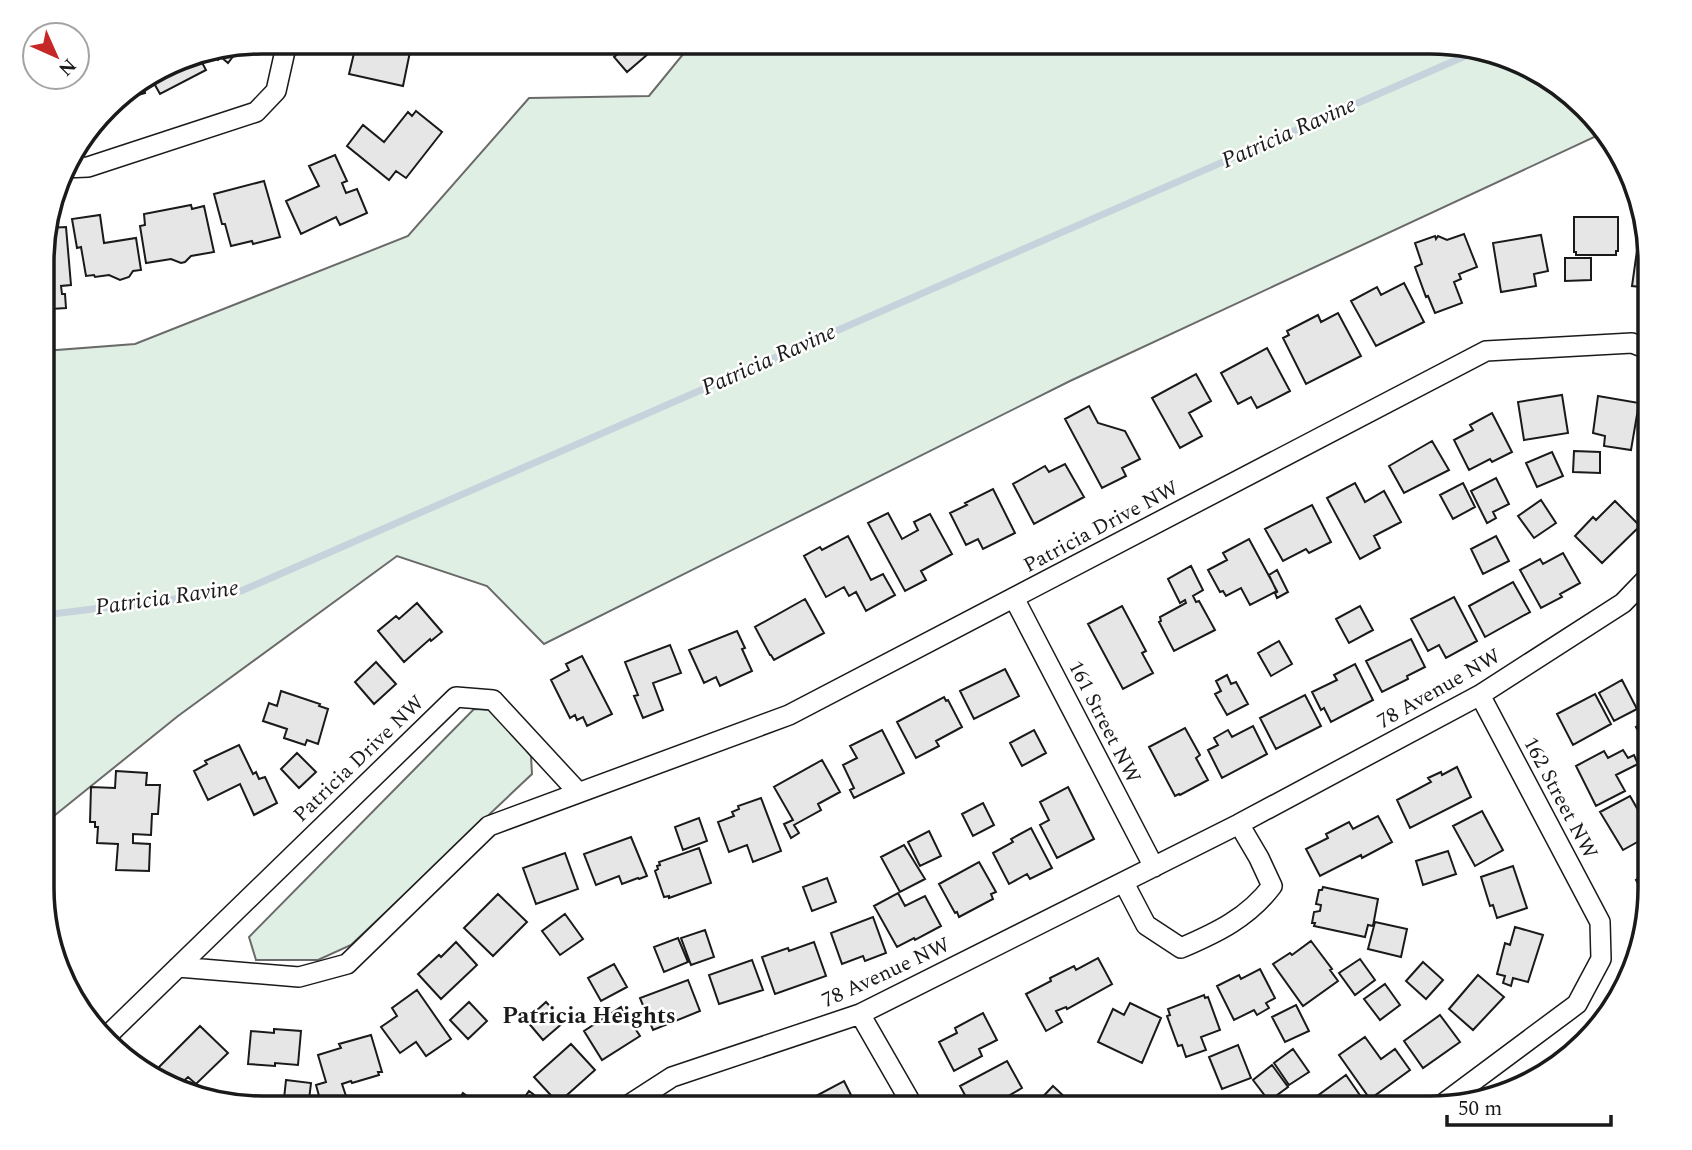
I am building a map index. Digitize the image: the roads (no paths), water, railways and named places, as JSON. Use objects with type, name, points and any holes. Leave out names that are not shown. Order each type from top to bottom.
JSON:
[{"type":"street","points":[[77,167],[88,167],[256,112],[276,91],[284,54]]},
{"type":"street","name":"Patricia Drive NW","points":[[178,967],[299,977],[347,964],[489,826],[789,715],[1486,351],[1632,343],[1637,345]]},
{"type":"street","name":"78 Avenue NW","points":[[643,1096],[672,1077],[860,1014],[1124,883],[1480,695],[1623,603],[1637,588]]},
{"type":"street","name":"161 Street NW","points":[[1014,598],[1154,867]]},
{"type":"street","name":"162 Street NW","points":[[1457,1093],[1577,1004],[1601,959],[1600,922],[1480,695]]},
{"type":"street","name":"Patricia Drive NW","points":[[112,1031],[456,697],[493,700],[578,793]]},
{"type":"street","points":[[1124,883],[1146,925],[1181,948],[1219,932],[1261,901],[1272,886],[1239,824]]},
{"type":"street","points":[[860,1014],[907,1095]]},
{"type":"waterway","name":"Patricia Ravine","points":[[54,614],[241,591],[1463,57]]},
{"type":"district","name":"Patricia Heights","points":[[589,1016]]}]
